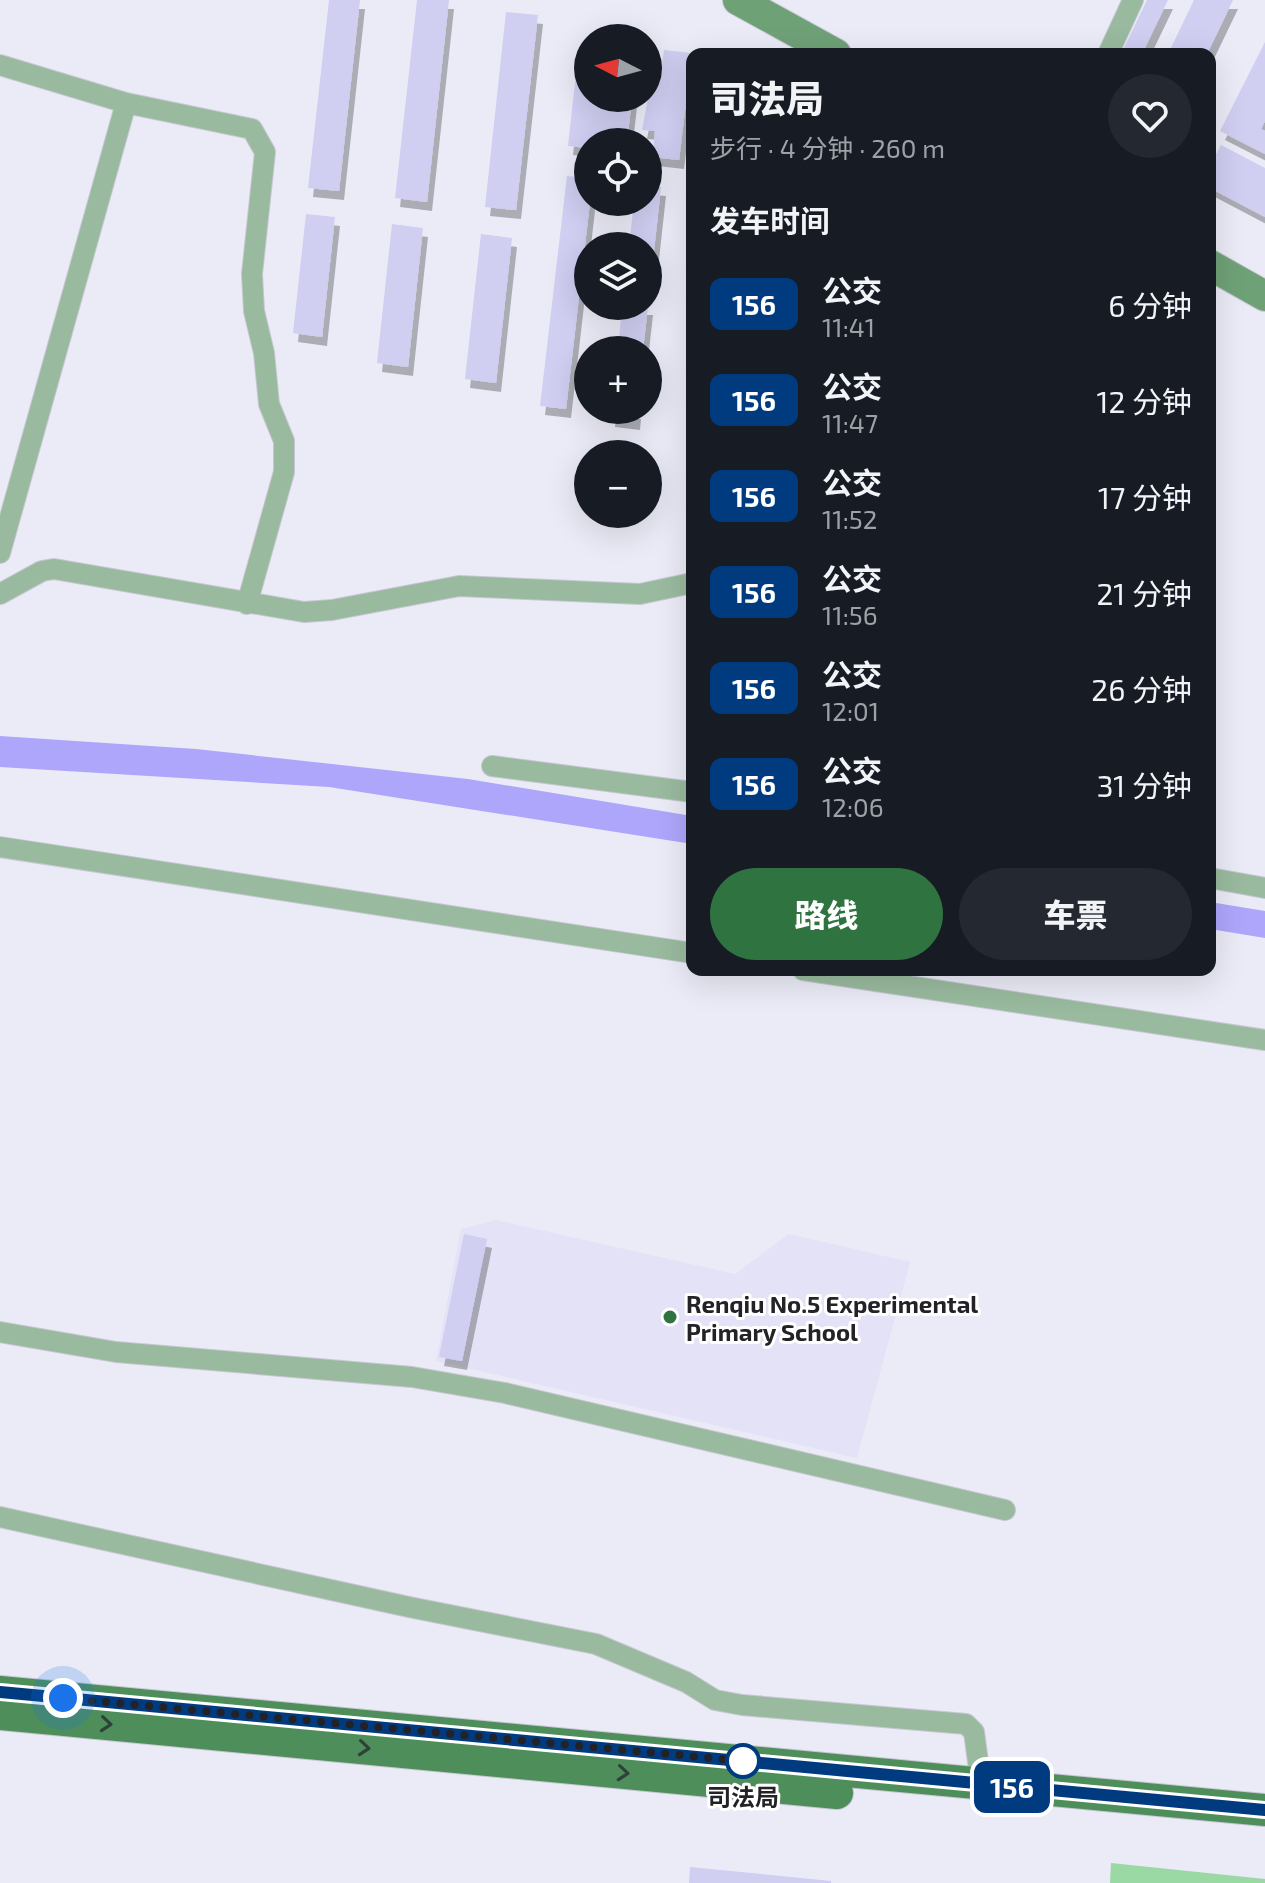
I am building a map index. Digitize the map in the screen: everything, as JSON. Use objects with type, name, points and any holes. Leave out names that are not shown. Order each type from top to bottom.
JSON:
[{"type":"main road","points":[[738,0],[825,48]]},
{"type":"main road","points":[[1216,268],[1265,296]]},
{"type":"main road","points":[[0,1692],[1265,1810]]},
{"type":"main road","points":[[0,1714],[1265,1833]]},
{"type":"street","points":[[1111,48],[1133,0]]},
{"type":"street","points":[[0,65],[126,103],[252,129],[265,152],[252,274],[254,311],[264,353],[269,404],[284,441],[284,472],[247,604]]},
{"type":"street","points":[[0,553],[126,103]]},
{"type":"street","points":[[0,594],[42,571],[54,569],[304,612],[332,610],[459,586],[640,594],[686,584]]},
{"type":"street","points":[[492,766],[686,791]]},
{"type":"street","points":[[0,847],[686,952]]},
{"type":"street","points":[[1216,879],[1265,888]]},
{"type":"street","points":[[843,976],[1265,1040]]},
{"type":"street","points":[[0,1332],[116,1352],[412,1377],[505,1393],[1005,1510]]},
{"type":"street","points":[[0,1517],[409,1607],[596,1644],[686,1682],[715,1700],[742,1705],[966,1724],[974,1732],[981,1784]]},
{"type":"shaded area","points":[[0,736],[196,749],[468,779],[686,815],[686,843],[329,787],[0,767]]},
{"type":"shaded area","points":[[1216,903],[1265,911],[1265,938],[1216,930]]},
{"type":"shaded area","name":"Renqiu No.5 Experimental Primary School","points":[[496,1220],[735,1274],[789,1234],[910,1262],[857,1458],[436,1361],[461,1229]]},
{"type":"green space","points":[[1111,1863],[1265,1879],[1265,1883],[1110,1883]]},
{"type":"building","points":[[329,0],[360,0],[339,191],[308,188]]},
{"type":"building","points":[[417,0],[449,0],[427,202],[395,198]]},
{"type":"building","points":[[1147,0],[1168,0],[1145,48],[1124,48]]},
{"type":"building","points":[[1194,0],[1233,0],[1210,48],[1171,48]]},
{"type":"building","points":[[506,12],[538,15],[516,210],[485,207]]},
{"type":"building","points":[[1265,42],[1265,121],[1261,129],[1265,131],[1265,154],[1220,131]]},
{"type":"building","points":[[664,50],[686,52],[686,102],[679,160],[662,158],[662,128],[642,128],[645,112],[662,112]]},
{"type":"building","points":[[574,91],[574,112],[630,112],[629,128],[574,128],[574,147],[568,146]]},
{"type":"building","points":[[1221,145],[1265,168],[1265,217],[1216,191],[1216,154]]},
{"type":"building","points":[[567,176],[574,177],[574,216],[588,216],[587,232],[574,232],[576,320],[566,409],[540,406]]},
{"type":"building","points":[[306,214],[335,217],[322,337],[293,333]]},
{"type":"building","points":[[632,216],[658,216],[656,232],[631,232]]},
{"type":"building","points":[[392,224],[423,228],[408,367],[377,363]]},
{"type":"building","points":[[481,234],[512,238],[496,383],[465,379]]},
{"type":"building","points":[[621,320],[646,320],[645,336],[619,336]]},
{"type":"building","points":[[464,1234],[487,1239],[462,1361],[439,1357]]},
{"type":"building","points":[[690,1867],[831,1881],[831,1883],[689,1883]]},
{"type":"bus line","name":"156","points":[[0,1692],[1265,1810]]},
{"type":"place","name":"Renqiu No.5 Experimental Primary School","points":[[670,1317]]},
{"type":"place","name":"司法局","points":[[743,1761]]},
{"type":"route","points":[[63,1698],[743,1761]]}]
